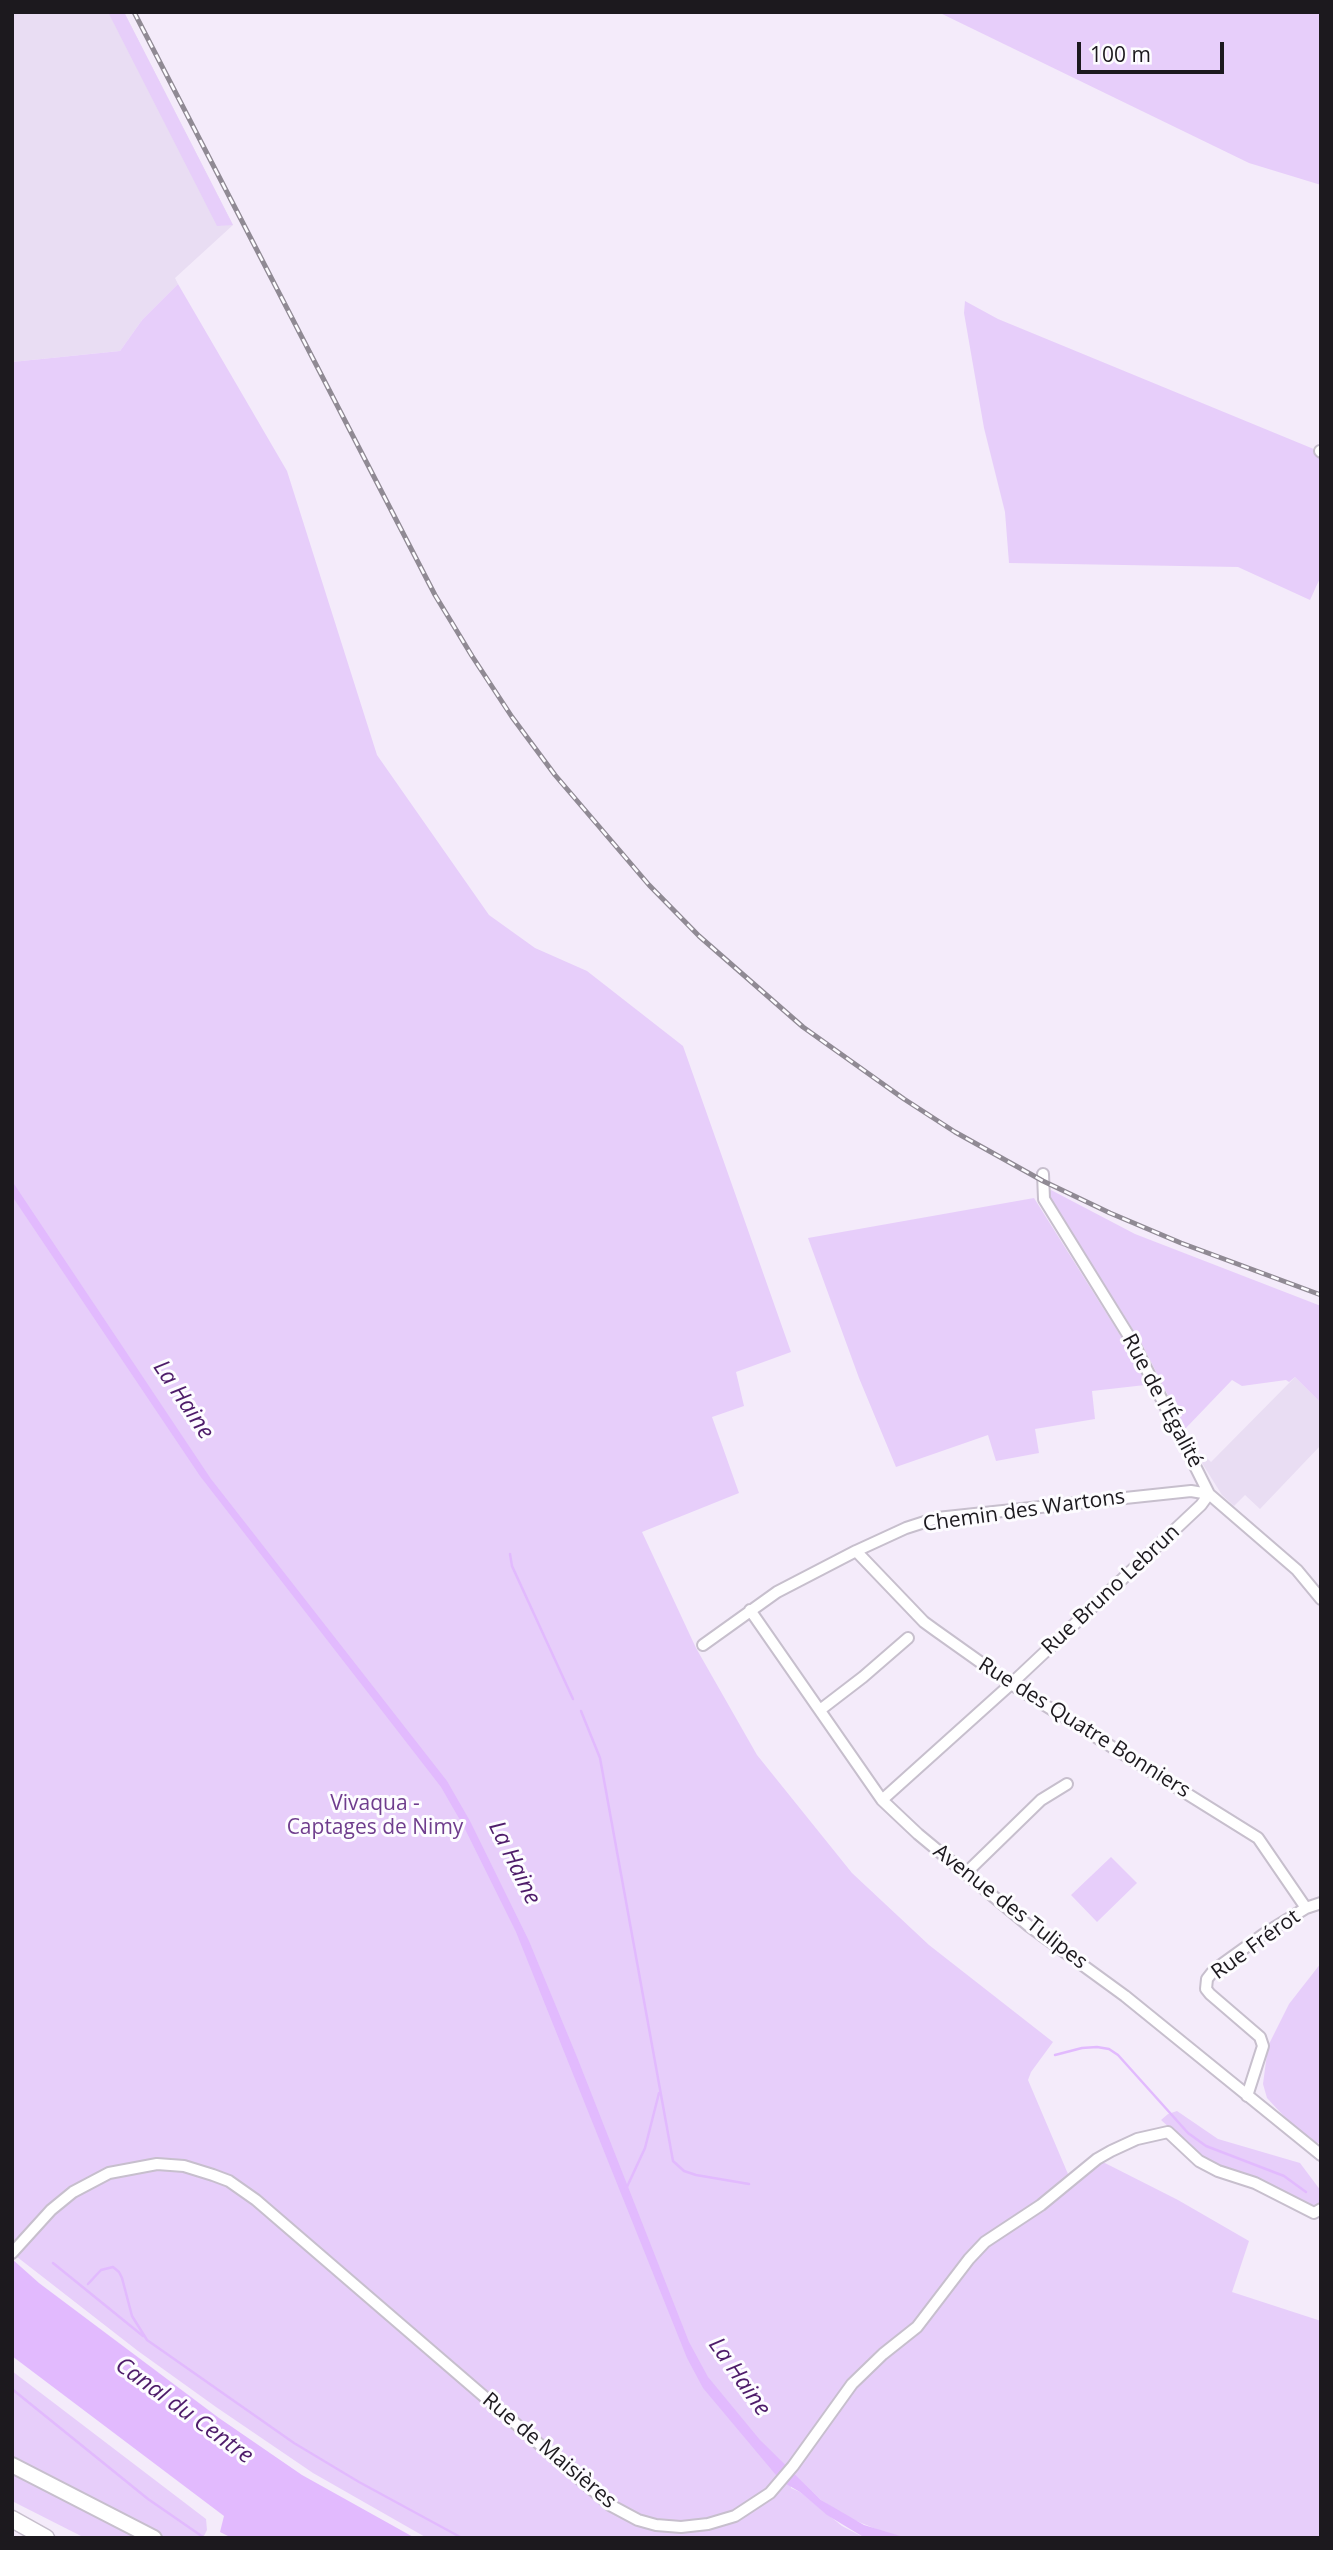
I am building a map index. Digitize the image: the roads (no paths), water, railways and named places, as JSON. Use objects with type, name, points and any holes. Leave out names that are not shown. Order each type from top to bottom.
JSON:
[{"type":"highway","points":[[12,2519],[46,2538]]},
{"type":"main road","points":[[12,2465],[154,2538]]},
{"type":"street","name":"Rue de l'Égalité","points":[[1042,1174],[1044,1199],[1135,1346],[1209,1494],[1297,1570],[1321,1599]]},
{"type":"street","name":"Chemin des Wartons","points":[[703,1645],[777,1592],[856,1551],[906,1528],[937,1518],[1191,1491],[1209,1494]]},
{"type":"street","name":"Rue Bruno Lebrun","points":[[882,1800],[1011,1684],[1201,1505],[1209,1494]]},
{"type":"street","name":"Rue des Quatre Bonniers","points":[[856,1551],[924,1622],[1011,1684],[1258,1838],[1306,1908]]},
{"type":"street","name":"Avenue des Tulipes","points":[[750,1610],[882,1800],[1029,1926],[1161,2024],[1321,2155]]},
{"type":"street","points":[[820,1710],[908,1638]]},
{"type":"street","points":[[966,1873],[1041,1800],[1067,1784]]},
{"type":"street","name":"Rue Frérot","points":[[1247,2096],[1263,2046],[1260,2037],[1210,1994],[1206,1983],[1214,1970],[1306,1908],[1321,1903]]},
{"type":"street","name":"Rue de Maisières","points":[[12,2253],[51,2210],[73,2192],[109,2173],[157,2164],[197,2169],[229,2181],[256,2200],[599,2495],[623,2513],[638,2520],[668,2527],[708,2524],[735,2516],[754,2505],[778,2484],[793,2466],[852,2385],[883,2354],[918,2328],[969,2259],[985,2242],[1041,2205],[1097,2159],[1137,2138],[1168,2132],[1199,2161],[1218,2171],[1267,2188],[1314,2213],[1320,2210]]},
{"type":"water","points":[[12,1181],[211,1479],[447,1781],[470,1821],[529,1941],[689,2342],[708,2377],[760,2440],[821,2500],[864,2525],[907,2538],[865,2538],[827,2515],[800,2492],[781,2481],[703,2388],[687,2358],[516,1932],[464,1827],[441,1787],[200,1476],[12,1196]]},
{"type":"water","name":"Canal du Centre","points":[[12,2259],[39,2283],[219,2418],[302,2475],[415,2538],[232,2538],[220,2532],[224,2516],[12,2356]]},
{"type":"waterway","points":[[510,1554],[512,1566],[573,1699]]},
{"type":"waterway","points":[[581,1711],[600,1758],[673,2161],[684,2171],[696,2175],[749,2184]]},
{"type":"waterway","points":[[1055,2055],[1082,2048],[1109,2049],[1118,2055],[1188,2133],[1206,2146],[1284,2176],[1306,2192]]},
{"type":"waterway","points":[[626,2189],[645,2148],[659,2093]]},
{"type":"waterway","points":[[53,2263],[143,2336]]},
{"type":"waterway","points":[[88,2284],[101,2270],[113,2267],[122,2278],[132,2316],[147,2340],[294,2443],[462,2538]]},
{"type":"waterway","points":[[12,2389],[148,2499],[203,2537]]},
{"type":"railway","points":[[134,12],[435,595],[512,717],[555,775],[649,885],[699,936],[803,1027],[955,1132],[1043,1181],[1110,1213],[1181,1243],[1321,1295]]},
{"type":"water label","name":"La Haine","points":[[183,1400]]},
{"type":"water label","name":"La Haine","points":[[514,1863]]},
{"type":"water label","name":"La Haine","points":[[739,2377]]},
{"type":"park label","name":"Vivaqua - Captages de Nimy","points":[[375,1816]]}]
